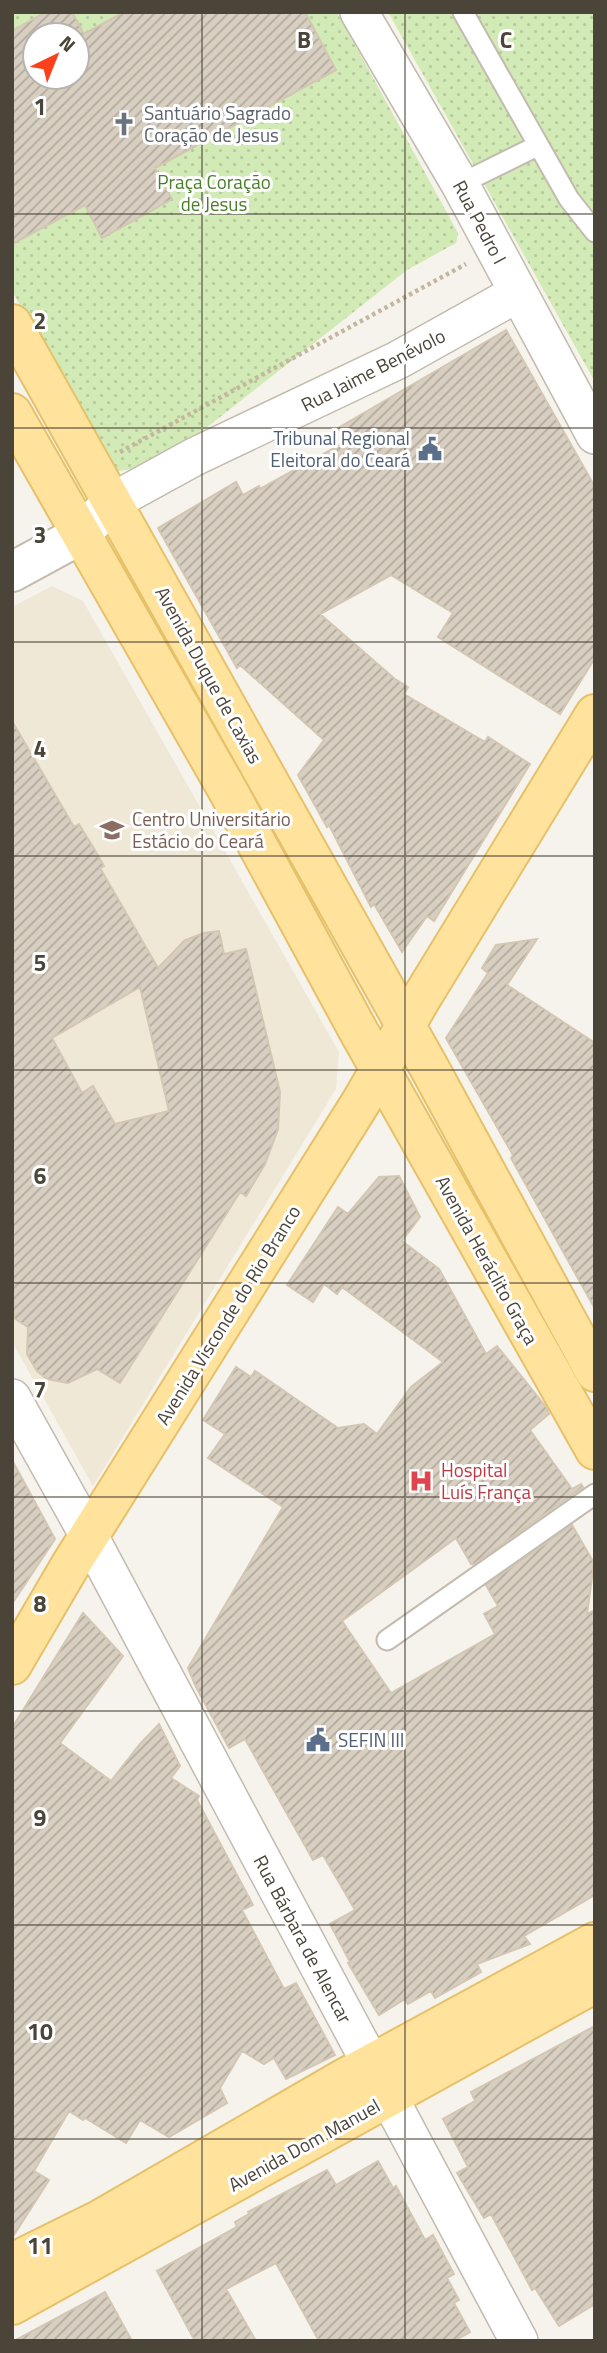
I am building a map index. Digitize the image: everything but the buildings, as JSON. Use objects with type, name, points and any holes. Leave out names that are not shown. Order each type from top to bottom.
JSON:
[{"type":"main road","name":"Avenida Duque de Caxias","points":[[12,324],[406,1026]]},
{"type":"main road","name":"Avenida Duque de Caxias","points":[[12,413],[220,777],[380,1069]]},
{"type":"main road","name":"Avenida Visconde do Rio Branco","points":[[12,1665],[89,1536],[380,1069],[595,713]]},
{"type":"main road","points":[[406,1026],[595,1372]]},
{"type":"main road","name":"Avenida Heráclito Graça","points":[[380,1069],[595,1450]]},
{"type":"main road","name":"Avenida Dom Manuel","points":[[12,2263],[101,2219],[370,2065],[595,1942]]},
{"type":"main road","name":"Avenida Dom Manuel","points":[[12,2305],[595,1983]]},
{"type":"street","name":"Rua Pedro I","points":[[359,12],[460,184],[595,435]]},
{"type":"street","name":"Rua Jaime Benévolo","points":[[12,572],[80,535],[112,502],[194,457],[398,360],[518,293]]},
{"type":"street","name":"Rua Bárbara de Alencar","points":[[12,1398],[89,1536],[519,2341]]},
{"type":"lane","points":[[463,12],[537,146],[569,199],[595,232]]},
{"type":"lane","points":[[460,184],[537,146]]},
{"type":"lane","points":[[387,1640],[595,1494]]},
{"type":"path","points":[[92,468],[494,248]]},
{"type":"shaded area","name":"Centro Universitário Estácio do Ceará","points":[[52,586],[83,601],[339,1052],[336,1089],[93,1486],[12,1342],[12,607]]},
{"type":"green space","name":"Praça Coração de Jesus","points":[[12,12],[337,12],[458,233],[456,243],[407,270],[187,443],[140,468],[112,472],[12,291]]},
{"type":"green space","points":[[388,12],[595,12],[595,382]]},
{"type":"place","name":"Santuário Sagrado Coração de Jesus","points":[[124,124]]},
{"type":"place","name":"Tribunal Regional Eleitoral do Ceará","points":[[430,449]]},
{"type":"place","name":"Centro Universitário Estácio do Ceará","points":[[112,830]]},
{"type":"place","name":"Hospital Luís França","points":[[421,1481]]},
{"type":"place","name":"SEFIN III","points":[[318,1740]]}]
